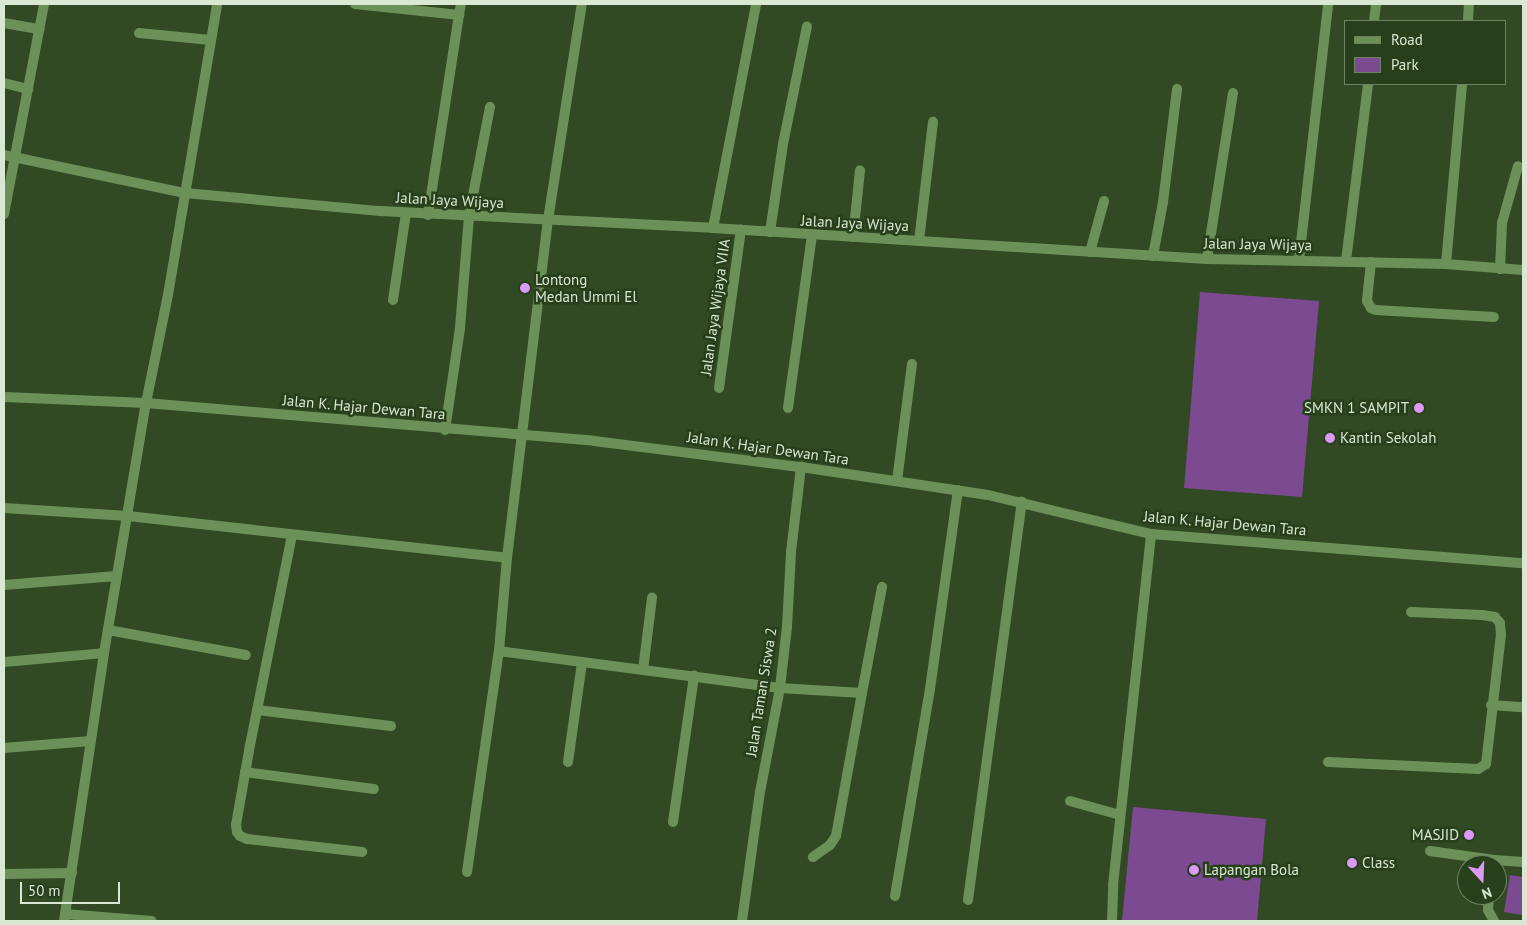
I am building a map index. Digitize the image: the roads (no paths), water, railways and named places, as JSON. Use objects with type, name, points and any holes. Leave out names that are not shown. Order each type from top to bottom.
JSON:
[{"type":"street","points":[[4,214],[9,156],[28,89],[44,4]]},
{"type":"street","points":[[152,921],[64,918],[104,653],[217,4]]},
{"type":"street","points":[[355,4],[458,16]]},
{"type":"street","points":[[428,214],[461,4]]},
{"type":"street","points":[[466,872],[499,651],[507,558],[548,220],[582,4]]},
{"type":"street","points":[[713,228],[756,4]]},
{"type":"street","points":[[1299,260],[1328,4]]},
{"type":"street","points":[[1374,20],[1376,4]]},
{"type":"street","points":[[1468,20],[1470,4]]},
{"type":"street","points":[[4,24],[39,29]]},
{"type":"street","points":[[770,232],[783,144],[807,26]]},
{"type":"street","points":[[139,33],[211,40]]},
{"type":"street","points":[[4,83],[28,89]]},
{"type":"street","points":[[1346,261],[1368,85]]},
{"type":"street","points":[[1446,264],[1462,85]]},
{"type":"street","points":[[1153,256],[1165,192],[1176,90]]},
{"type":"street","points":[[1206,259],[1233,93]]},
{"type":"street","points":[[445,430],[460,328],[469,216],[490,107]]},
{"type":"street","points":[[919,241],[933,122]]},
{"type":"street","name":"Jalan Jaya Wijaya","points":[[9,156],[185,193],[406,213],[713,228],[812,236],[1206,259],[1446,264],[1523,270]]},
{"type":"street","points":[[1500,269],[1502,223],[1518,166]]},
{"type":"street","points":[[853,237],[860,170]]},
{"type":"street","points":[[1090,252],[1104,201]]},
{"type":"street","points":[[393,300],[406,213]]},
{"type":"street","name":"Jalan Jaya Wijaya VIIA","points":[[719,388],[740,230]]},
{"type":"street","points":[[788,408],[812,236]]},
{"type":"street","points":[[1371,262],[1367,301],[1371,308],[1376,310],[1494,317]]},
{"type":"street","points":[[897,481],[912,364]]},
{"type":"street","name":"Jalan K. Hajar Dewan Tara","points":[[4,397],[146,404],[594,441],[801,467],[958,490],[1022,502],[1151,534],[1523,563]]},
{"type":"street","name":"Jalan Taman Siswa 2","points":[[742,921],[760,792],[780,688],[787,627],[791,552],[801,467]]},
{"type":"street","points":[[895,896],[930,689],[958,490]]},
{"type":"street","points":[[968,900],[1022,502]]},
{"type":"street","points":[[4,508],[128,516],[507,558]]},
{"type":"street","points":[[1112,921],[1113,884],[1151,534]]},
{"type":"street","points":[[292,535],[236,825],[240,836],[247,839],[362,852]]},
{"type":"street","points":[[4,585],[117,576]]},
{"type":"street","points":[[813,856],[830,844],[836,836],[882,587]]},
{"type":"street","points":[[643,670],[652,598]]},
{"type":"street","points":[[1328,762],[1481,768],[1487,760],[1491,705],[1501,635],[1500,623],[1495,617],[1411,612]]},
{"type":"street","points":[[108,630],[246,656]]},
{"type":"street","points":[[499,651],[780,688],[862,693]]},
{"type":"street","points":[[4,662],[104,653]]},
{"type":"street","points":[[568,762],[582,662]]},
{"type":"street","points":[[673,822],[694,676]]},
{"type":"street","points":[[1491,705],[1523,707]]},
{"type":"street","points":[[257,710],[391,726]]},
{"type":"street","points":[[4,748],[91,742]]},
{"type":"street","points":[[245,772],[374,789]]},
{"type":"street","points":[[1070,801],[1120,816]]},
{"type":"street","points":[[1430,851],[1457,856]]},
{"type":"street","points":[[1507,862],[1523,862]]},
{"type":"street","points":[[4,874],[72,873]]},
{"type":"street","points":[[1488,905],[1488,910],[1494,921]]},
{"type":"place","name":"Lontong Medan Ummi El","points":[[525,288]]},
{"type":"place","name":"SMKN 1 SAMPIT","points":[[1419,408]]},
{"type":"place","name":"Kantin Sekolah","points":[[1330,438]]},
{"type":"place","name":"MASJID","points":[[1469,835]]},
{"type":"place","name":"Class","points":[[1352,863]]},
{"type":"place","name":"Lapangan Bola","points":[[1194,870]]}]
